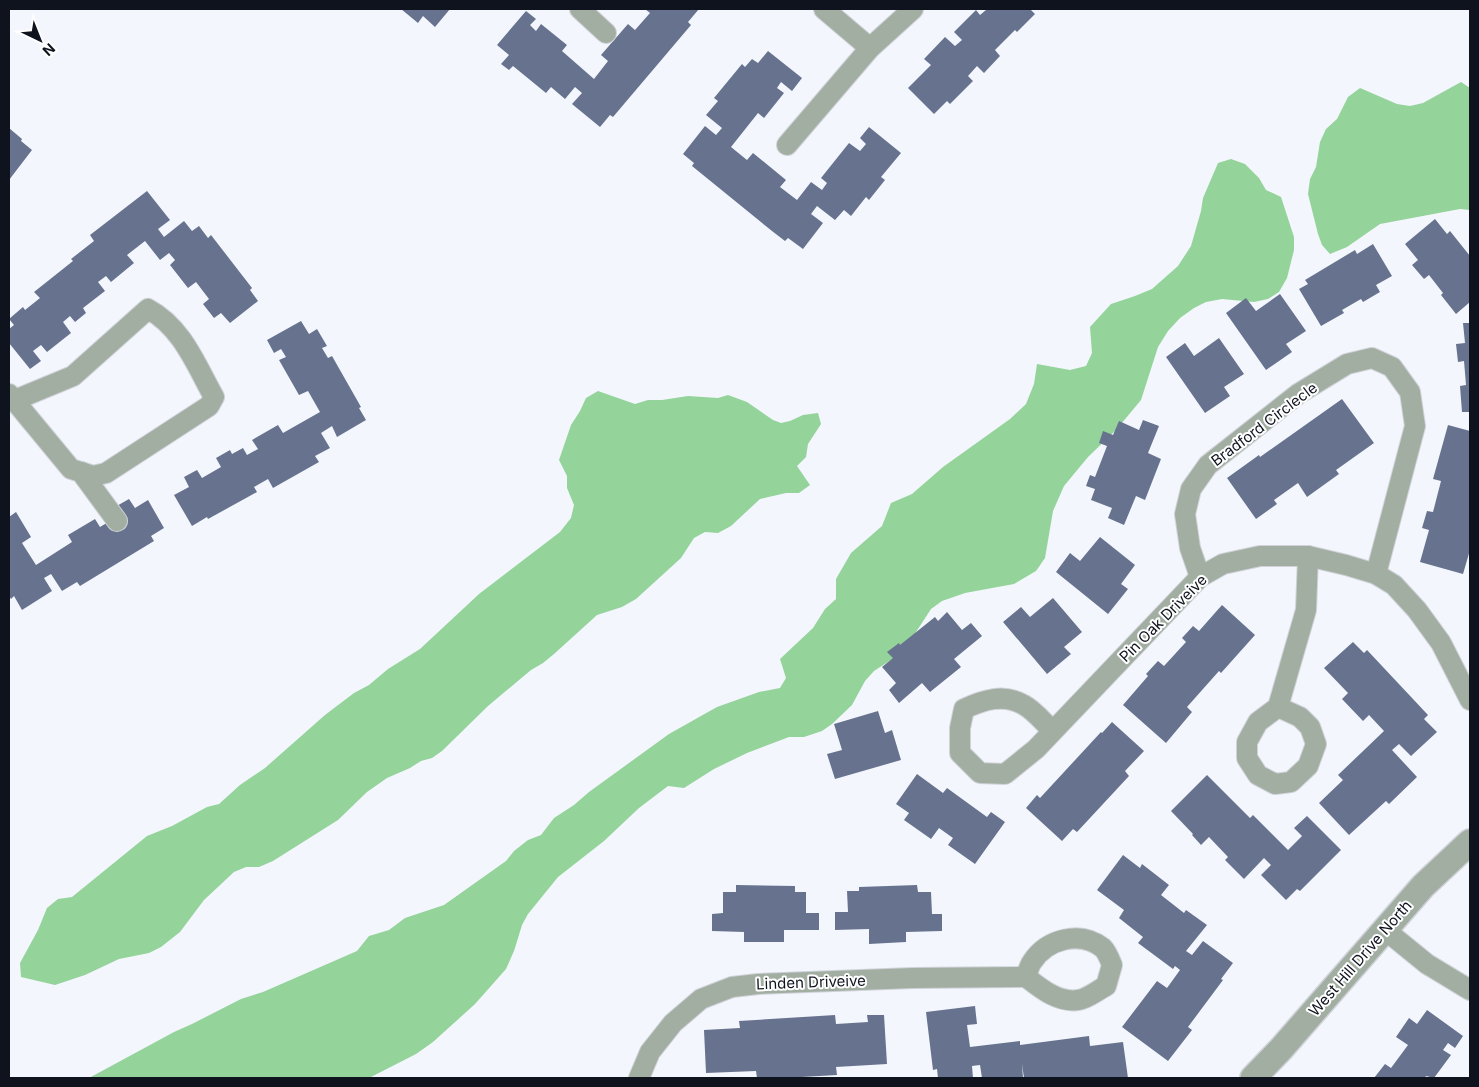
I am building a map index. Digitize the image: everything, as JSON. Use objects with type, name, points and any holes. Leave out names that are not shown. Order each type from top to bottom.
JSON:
[{"type":"street","points":[[580,9],[606,33]]},
{"type":"street","points":[[824,9],[870,48]]},
{"type":"street","points":[[787,146],[870,48],[913,9]]},
{"type":"street","points":[[148,309],[159,314],[179,334],[214,397],[209,406],[106,473],[92,476],[81,472],[71,469],[12,397],[73,376],[148,309]]},
{"type":"street","name":"Bradford Circlecle","points":[[1200,577],[1190,548],[1185,514],[1191,489],[1208,465],[1298,394],[1347,364],[1372,358],[1392,367],[1410,392],[1415,426],[1376,574]]},
{"type":"street","points":[[81,472],[117,521]]},
{"type":"street","name":"Pin Oak Driveive","points":[[1053,731],[1024,704],[1004,698],[984,700],[964,709],[960,728],[960,753],[980,773],[1005,774],[1036,749],[1200,577],[1223,564],[1260,556],[1308,556],[1376,574],[1394,585],[1417,610],[1436,636],[1470,700]]},
{"type":"street","points":[[1278,707],[1306,610],[1308,556]]},
{"type":"street","name":"West Hill Drive North","points":[[1253,1078],[1281,1049],[1423,886],[1470,842]]},
{"type":"street","points":[[1384,930],[1426,964],[1470,990]]},
{"type":"street","name":"Linden Driveive","points":[[638,1078],[650,1052],[673,1023],[700,999],[732,987],[758,984],[874,980],[1026,977]]},
{"type":"green space","points":[[1461,82],[1470,88],[1470,210],[1460,209],[1380,224],[1347,247],[1330,254],[1322,245],[1308,194],[1310,179],[1316,167],[1320,142],[1326,129],[1337,119],[1348,97],[1360,88],[1397,104],[1410,106],[1423,103]]},
{"type":"green space","points":[[1231,159],[1245,164],[1259,178],[1266,190],[1281,197],[1294,237],[1294,250],[1287,278],[1279,292],[1268,299],[1254,302],[1222,299],[1206,302],[1180,318],[1168,331],[1158,347],[1141,400],[1064,486],[1053,511],[1045,558],[1036,571],[1014,584],[965,593],[942,601],[931,609],[903,652],[874,671],[865,681],[852,705],[822,731],[804,737],[789,737],[747,753],[714,769],[684,788],[668,786],[639,808],[604,841],[558,877],[528,914],[506,969],[475,1004],[433,1042],[416,1054],[369,1078],[89,1078],[174,1032],[241,999],[263,992],[357,951],[369,936],[389,930],[405,918],[444,905],[506,861],[514,851],[528,840],[541,835],[554,818],[669,734],[717,707],[759,692],[780,688],[786,678],[780,659],[813,628],[825,609],[836,599],[836,579],[851,553],[882,526],[891,503],[912,494],[943,467],[1010,419],[1026,404],[1034,384],[1037,364],[1070,370],[1086,366],[1092,353],[1090,327],[1111,304],[1152,289],[1178,266],[1191,246],[1203,198],[1218,163]]},
{"type":"green space","points":[[598,391],[635,404],[648,400],[688,396],[718,398],[728,395],[747,402],[773,420],[781,423],[803,415],[818,413],[821,424],[808,444],[806,457],[797,466],[810,485],[799,493],[786,493],[760,499],[731,526],[718,533],[705,532],[694,538],[681,558],[636,599],[622,607],[597,615],[554,654],[531,670],[488,706],[442,751],[432,758],[421,761],[387,778],[367,792],[338,820],[273,861],[259,867],[246,867],[234,872],[204,900],[180,932],[161,947],[149,953],[119,959],[85,975],[55,985],[21,977],[20,963],[38,930],[47,908],[58,899],[72,897],[147,836],[172,826],[207,807],[219,804],[240,785],[265,768],[325,715],[354,693],[369,685],[388,669],[420,649],[479,594],[560,532],[571,518],[574,505],[567,488],[567,476],[559,460],[571,425],[586,398]]},
{"type":"building","points":[[401,9],[450,9],[435,27],[423,16],[418,23]]},
{"type":"building","points":[[645,9],[699,9],[688,22],[691,25],[613,117],[610,115],[600,127],[572,104],[582,93],[575,87],[565,99],[551,87],[546,93],[513,66],[509,70],[501,64],[509,55],[497,45],[526,11],[536,19],[530,25],[536,31],[541,24],[567,45],[562,51],[594,79],[608,61],[601,55],[628,24],[635,30],[650,13]]},
{"type":"building","points":[[984,9],[1030,9],[1035,14],[995,50],[1000,56],[984,73],[977,66],[968,76],[973,81],[950,104],[947,101],[934,114],[908,88],[931,65],[924,59],[945,37],[955,46],[962,40],[954,32],[976,10],[980,15],[986,10]]},
{"type":"building","points":[[768,51],[802,78],[792,91],[781,82],[777,88],[784,93],[764,118],[758,113],[731,147],[747,160],[753,153],[786,180],[780,187],[797,200],[811,182],[822,190],[827,183],[821,178],[849,143],[860,151],[866,144],[860,138],[869,127],[901,153],[881,177],[885,180],[869,200],[866,197],[851,216],[844,210],[835,220],[817,206],[811,214],[823,223],[803,249],[788,238],[785,241],[772,231],[692,166],[694,163],[683,154],[705,126],[716,135],[722,128],[706,115],[718,101],[714,98],[742,64],[745,67],[752,59],[758,63]]},
{"type":"building","points":[[9,128],[32,150],[9,180]]},
{"type":"building","points":[[147,191],[170,220],[158,229],[164,237],[184,221],[192,231],[199,226],[208,238],[211,235],[252,288],[250,290],[258,301],[230,323],[221,313],[214,318],[203,304],[209,299],[196,282],[188,288],[170,265],[175,260],[169,253],[160,260],[145,241],[127,255],[134,263],[111,282],[106,276],[98,282],[105,291],[83,308],[86,313],[75,322],[70,316],[63,322],[71,333],[47,352],[41,345],[33,351],[41,361],[30,369],[9,343],[9,329],[14,325],[9,319],[23,307],[25,310],[40,298],[34,292],[73,261],[71,259],[94,241],[90,235]]},
{"type":"building","points":[[1435,219],[1447,234],[1450,231],[1470,256],[1470,302],[1456,314],[1441,295],[1443,293],[1429,275],[1424,279],[1412,265],[1418,260],[1405,244]]},
{"type":"building","points":[[1373,244],[1392,276],[1376,285],[1380,292],[1363,302],[1361,299],[1342,310],[1344,313],[1321,326],[1299,289],[1308,284],[1305,280],[1355,250],[1357,254]]},
{"type":"building","points":[[1280,294],[1306,331],[1286,344],[1292,352],[1266,370],[1226,313],[1246,298],[1256,311]]},
{"type":"building","points":[[301,321],[309,334],[317,329],[327,346],[322,348],[328,358],[332,356],[361,407],[359,408],[366,420],[337,437],[332,426],[321,433],[330,448],[315,456],[319,462],[273,488],[268,479],[254,487],[257,492],[192,526],[174,495],[189,487],[184,477],[197,470],[202,478],[221,467],[216,458],[230,450],[232,454],[243,448],[247,455],[258,449],[252,440],[278,425],[283,433],[320,412],[308,391],[299,395],[279,360],[286,357],[281,349],[274,353],[267,340]]},
{"type":"building","points":[[1463,323],[1470,323],[1470,412],[1462,412],[1460,386],[1466,385],[1464,361],[1458,362],[1456,344],[1465,343]]},
{"type":"building","points":[[1219,338],[1244,374],[1224,387],[1230,396],[1205,413],[1166,357],[1185,343],[1194,356]]},
{"type":"building","points":[[1342,399],[1374,443],[1336,470],[1339,474],[1307,497],[1298,483],[1274,500],[1277,504],[1256,519],[1227,478]]},
{"type":"building","points":[[1143,420],[1159,426],[1148,453],[1161,459],[1145,500],[1136,496],[1124,525],[1108,518],[1112,508],[1091,500],[1095,489],[1086,486],[1090,475],[1095,477],[1107,446],[1099,443],[1103,431],[1113,435],[1119,421],[1139,430]]},
{"type":"building","points":[[1448,425],[1470,431],[1470,550],[1463,574],[1420,562],[1429,530],[1422,528],[1427,511],[1433,512],[1441,481],[1433,479]]},
{"type":"building","points":[[129,499],[135,508],[148,500],[164,528],[151,536],[154,541],[80,586],[77,582],[62,591],[51,574],[44,578],[52,591],[22,610],[14,596],[11,599],[9,596],[9,517],[16,512],[31,537],[22,543],[36,565],[72,542],[68,535],[95,519],[100,527],[120,515],[115,507]]},
{"type":"building","points":[[1100,537],[1135,565],[1121,584],[1128,589],[1108,614],[1056,572],[1070,553],[1080,561]]},
{"type":"building","points":[[1053,598],[1082,632],[1064,647],[1071,654],[1047,674],[1003,622],[1021,607],[1030,617]]},
{"type":"building","points":[[1222,605],[1255,635],[1187,707],[1192,712],[1166,743],[1123,705],[1148,676],[1146,674],[1158,661],[1164,666],[1186,642],[1182,638],[1193,626],[1199,631]]},
{"type":"building","points":[[947,612],[962,630],[971,623],[982,636],[954,659],[961,667],[930,692],[922,683],[899,703],[889,690],[896,683],[882,667],[893,658],[887,652],[899,643],[900,645],[935,617],[938,621]]},
{"type":"building","points":[[1353,642],[1364,653],[1367,650],[1428,715],[1424,719],[1437,732],[1411,756],[1399,744],[1392,750],[1417,777],[1389,804],[1386,801],[1349,835],[1319,803],[1343,780],[1338,775],[1384,731],[1369,715],[1363,721],[1342,699],[1348,693],[1324,668]]},
{"type":"building","points":[[878,711],[885,733],[892,730],[901,760],[835,779],[827,754],[842,750],[834,724]]},
{"type":"building","points":[[1112,722],[1144,751],[1125,771],[1129,776],[1077,832],[1073,829],[1062,841],[1026,808],[1037,795],[1040,798]]},
{"type":"building","points":[[917,774],[943,793],[947,788],[987,817],[991,812],[1005,822],[975,864],[948,845],[953,838],[939,828],[931,839],[904,820],[909,813],[896,804]]},
{"type":"building","points":[[1207,775],[1250,818],[1253,815],[1288,850],[1302,836],[1294,828],[1307,816],[1341,850],[1300,891],[1297,889],[1286,900],[1261,875],[1271,865],[1264,858],[1244,879],[1225,860],[1228,857],[1209,837],[1201,845],[1171,811]]},
{"type":"building","points":[[1123,855],[1140,868],[1142,864],[1169,885],[1161,895],[1184,913],[1186,910],[1207,925],[1186,951],[1192,955],[1203,941],[1233,963],[1221,979],[1223,980],[1188,1027],[1192,1030],[1168,1061],[1122,1027],[1157,981],[1167,988],[1180,970],[1175,966],[1173,969],[1138,943],[1143,937],[1119,918],[1124,910],[1097,890]]},
{"type":"building","points":[[736,885],[795,886],[795,892],[806,892],[806,913],[819,913],[819,930],[784,930],[784,942],[744,942],[744,932],[712,931],[712,914],[723,913],[723,892],[736,892]]},
{"type":"building","points":[[917,885],[918,892],[931,892],[932,914],[942,914],[942,931],[906,932],[906,942],[869,944],[869,929],[835,930],[835,912],[848,912],[847,891],[859,891],[859,887]]},
{"type":"building","points":[[975,1006],[977,1024],[967,1025],[970,1047],[1020,1041],[1020,1045],[1089,1036],[1090,1046],[1123,1042],[1128,1078],[1024,1078],[1022,1064],[1023,1078],[982,1078],[980,1065],[972,1066],[973,1078],[938,1078],[937,1069],[933,1070],[926,1012]]},
{"type":"building","points":[[1427,1010],[1463,1036],[1455,1048],[1448,1043],[1443,1050],[1451,1055],[1434,1078],[1426,1076],[1425,1078],[1374,1078],[1385,1064],[1391,1068],[1408,1045],[1396,1037],[1409,1018],[1417,1024]]},
{"type":"building","points":[[835,1015],[836,1024],[868,1022],[867,1015],[884,1015],[887,1064],[836,1067],[837,1075],[784,1078],[757,1078],[756,1071],[706,1073],[704,1030],[740,1028],[739,1021]]}]
